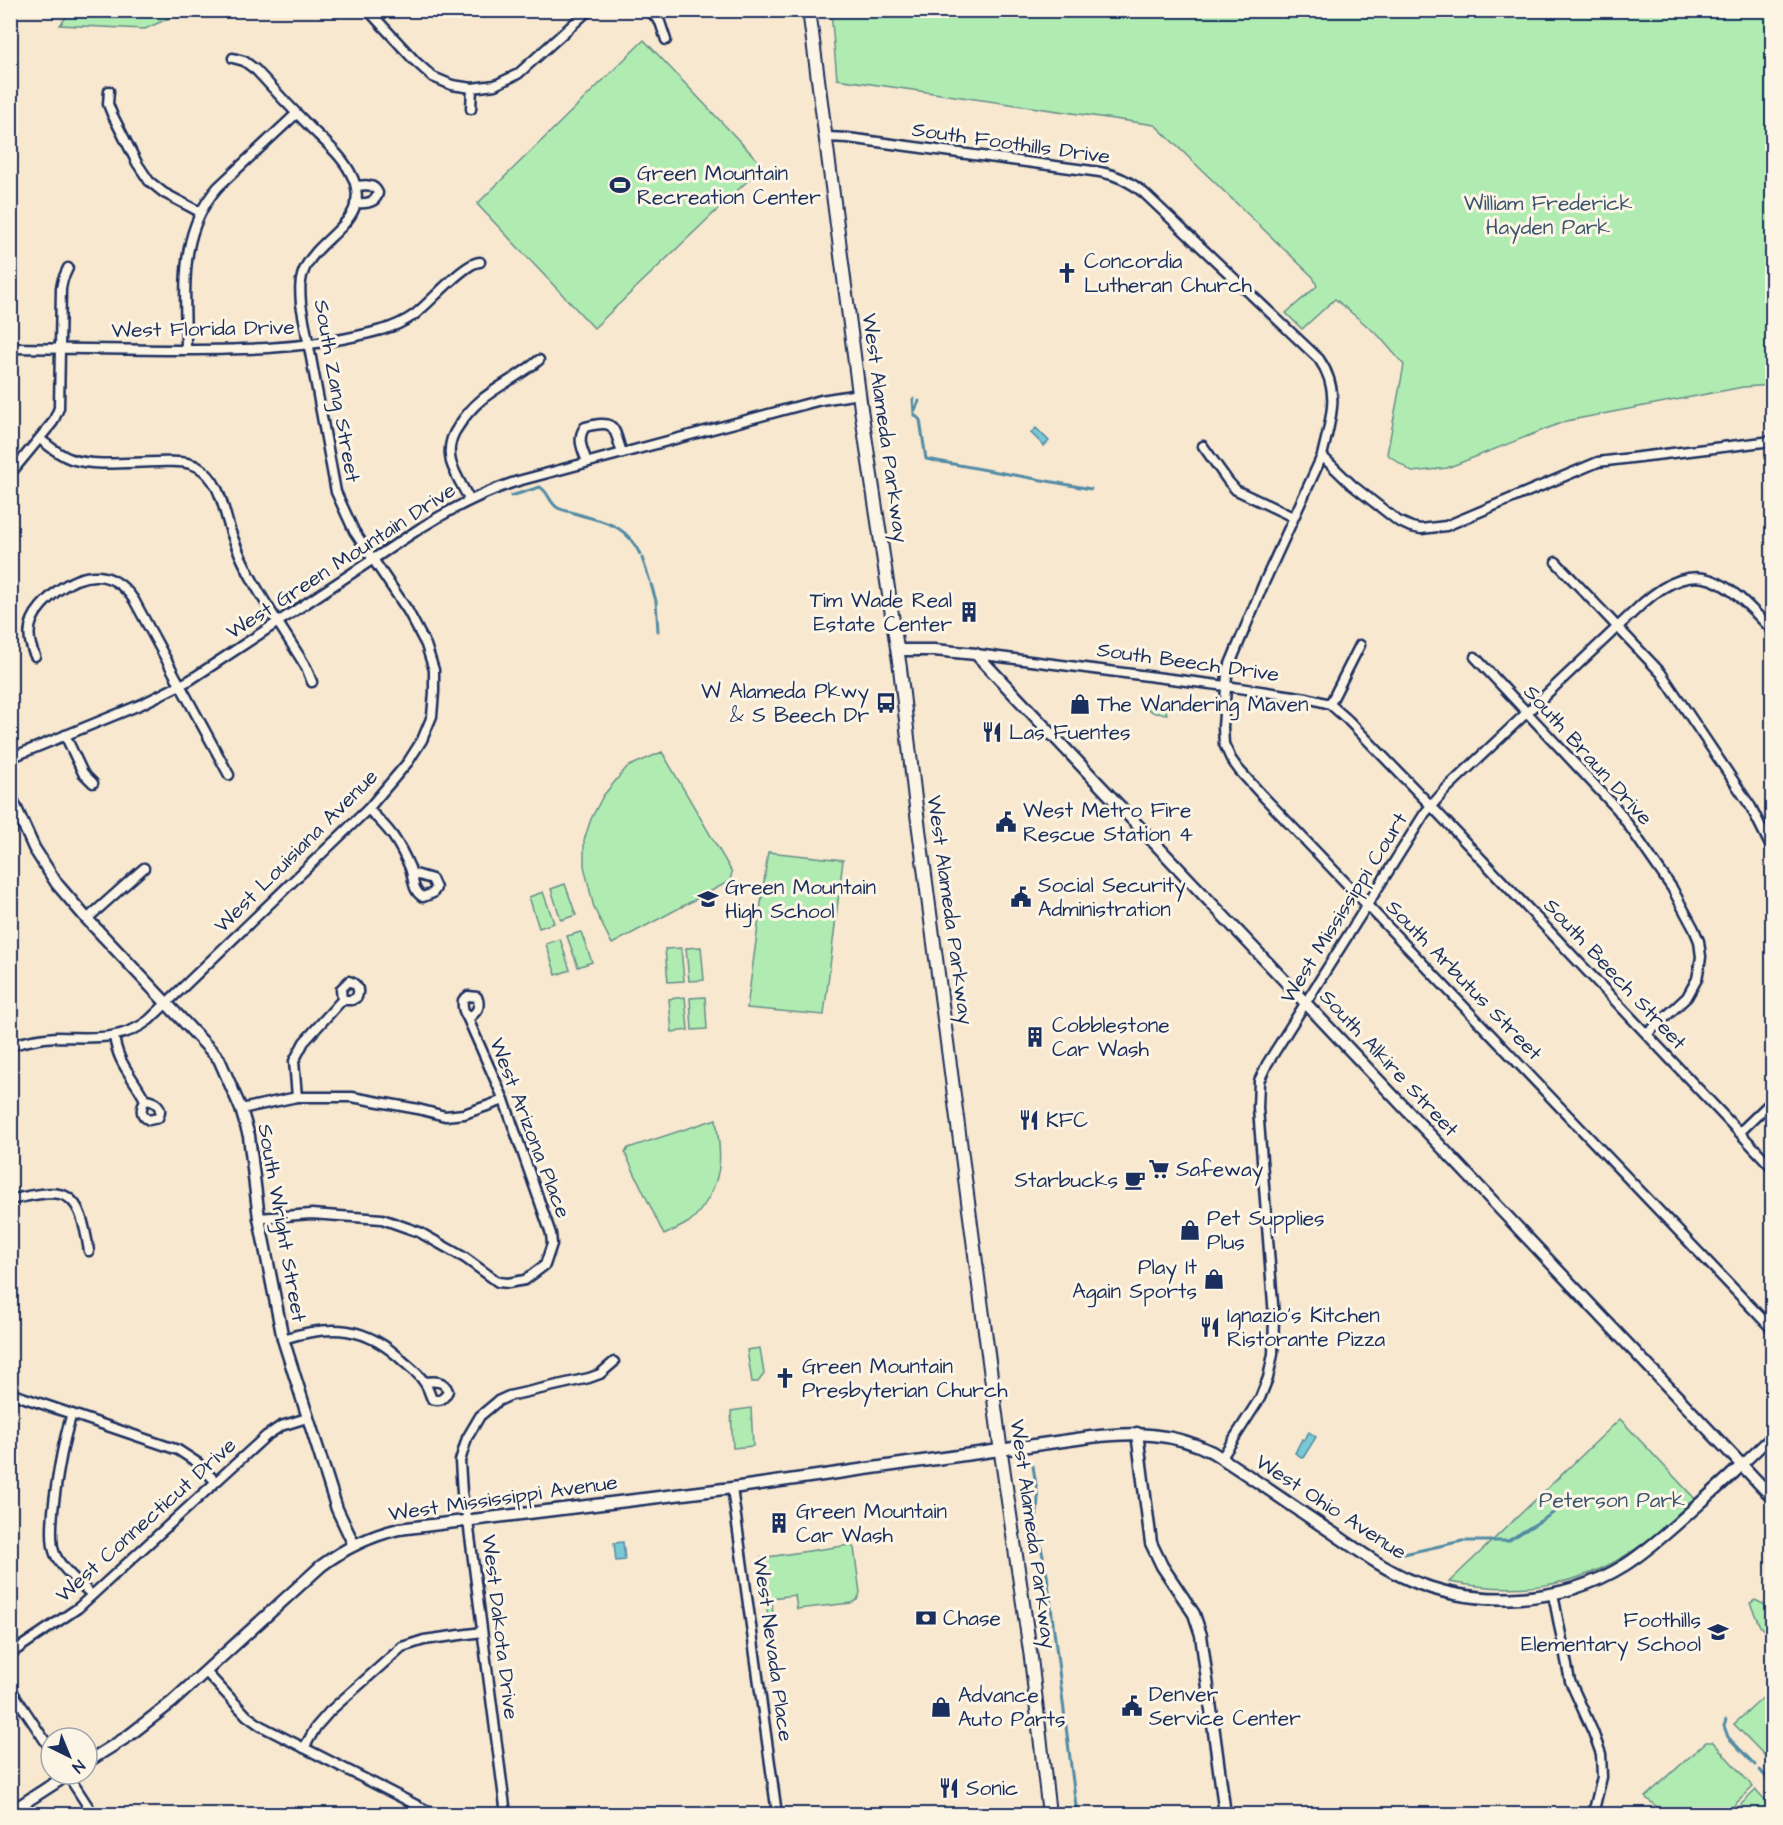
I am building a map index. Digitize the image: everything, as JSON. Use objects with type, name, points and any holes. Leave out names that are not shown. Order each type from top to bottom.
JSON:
[{"type":"main road","name":"West Alameda Parkway","points":[[809,10],[859,394],[897,650],[1001,1451],[1031,1658],[1049,1815]]},
{"type":"street","points":[[368,10],[433,76],[443,82],[472,88],[502,83],[518,74],[589,10]]},
{"type":"street","points":[[649,10],[660,22],[666,40]]},
{"type":"street","points":[[233,58],[249,64],[342,161],[356,186],[356,203]]},
{"type":"street","points":[[471,109],[472,88]]},
{"type":"street","points":[[109,91],[108,104],[112,114],[143,173],[164,193],[200,212]]},
{"type":"street","points":[[186,350],[186,261],[189,242],[200,212],[210,195],[228,176],[296,114]]},
{"type":"street","name":"South Foothills Drive","points":[[827,137],[1100,172],[1116,175],[1129,181],[1319,359],[1328,373],[1334,397],[1322,456]]},
{"type":"street","name":"South Zang Street","points":[[356,186],[373,186],[378,193],[376,199],[372,202],[356,203],[346,223],[311,258],[302,275],[300,293],[336,492],[348,521],[373,559]]},
{"type":"street","name":"West Florida Drive","points":[[10,348],[265,349],[372,333],[396,326],[414,315],[467,267],[480,262]]},
{"type":"street","points":[[10,474],[53,422],[59,408],[61,288],[68,268]]},
{"type":"street","points":[[469,499],[452,462],[450,446],[453,436],[463,417],[483,397],[539,360]]},
{"type":"street","name":"West Green Mountain Drive","points":[[10,758],[142,704],[181,685],[469,499],[518,481],[587,462],[821,400],[859,394]]},
{"type":"street","points":[[587,462],[580,443],[580,435],[585,427],[608,423],[612,426],[622,453]]},
{"type":"street","points":[[442,431],[453,436]]},
{"type":"street","points":[[40,439],[64,456],[78,461],[183,462],[202,470],[212,479],[218,490],[236,547],[251,579],[306,667],[312,682]]},
{"type":"street","points":[[1322,456],[1352,485],[1392,517],[1411,527],[1430,529],[1446,526],[1598,462],[1647,454],[1773,441]]},
{"type":"street","points":[[1203,446],[1236,490],[1293,517]]},
{"type":"street","name":"South Arbutus Street","points":[[1322,456],[1293,517],[1230,664],[1226,686],[1223,737],[1226,750],[1260,793],[1773,1329]]},
{"type":"street","name":"West Louisiana Avenue","points":[[10,1046],[41,1039],[114,1036],[124,1034],[149,1020],[368,808],[408,762],[422,740],[432,716],[434,670],[426,645],[408,611],[373,559]]},
{"type":"street","points":[[1556,562],[1665,679],[1751,807],[1773,849]]},
{"type":"street","points":[[35,656],[30,643],[30,628],[31,621],[39,608],[70,582],[84,577],[102,576],[118,582],[129,593],[229,775]]},
{"type":"street","name":"West Mississippi Court","points":[[1221,1459],[1260,1398],[1272,1365],[1274,1317],[1257,1098],[1262,1073],[1431,806],[1446,789],[1617,627],[1660,589],[1675,581],[1707,578],[1727,587],[1773,630]]},
{"type":"street","points":[[1330,704],[1360,645]]},
{"type":"street","name":"South Beech Drive","points":[[897,650],[934,650],[976,654],[1226,686],[1307,698],[1330,704],[1431,806]]},
{"type":"street","name":"South Alkire Street","points":[[976,654],[1773,1497]]},
{"type":"street","name":"South Braun Drive","points":[[1475,657],[1624,818],[1672,888],[1696,934],[1701,963],[1694,985],[1687,997],[1647,1034]]},
{"type":"street","points":[[65,735],[84,773],[93,783]]},
{"type":"street","name":"South Wright Street","points":[[10,795],[44,867],[87,919],[219,1059],[241,1109],[249,1136],[259,1218],[283,1339],[337,1509],[354,1545]]},
{"type":"street","name":"South Beech Street","points":[[1431,806],[1773,1167]]},
{"type":"street","points":[[368,808],[392,833],[412,873]]},
{"type":"street","points":[[87,919],[144,868]]},
{"type":"street","points":[[297,1097],[294,1062],[304,1042],[342,1000]]},
{"type":"street","name":"West Arizona Place","points":[[259,1218],[311,1214],[382,1219],[419,1232],[465,1258],[498,1281],[508,1283],[525,1280],[545,1265],[552,1244],[551,1234],[504,1100],[468,1019]]},
{"type":"street","points":[[114,1036],[124,1068],[145,1100]]},
{"type":"street","points":[[241,1109],[297,1097],[352,1096],[445,1116],[464,1114],[504,1100]]},
{"type":"street","points":[[1740,1132],[1773,1101]]},
{"type":"street","points":[[10,1200],[49,1192],[70,1199],[82,1216],[89,1251]]},
{"type":"street","points":[[283,1339],[303,1332],[331,1329],[343,1329],[357,1333],[391,1349],[424,1382]]},
{"type":"street","name":"West Dakota Drive","points":[[506,1815],[468,1521],[462,1494],[460,1461],[467,1438],[480,1416],[498,1401],[589,1378],[600,1374],[614,1362]]},
{"type":"street","points":[[10,1393],[178,1450],[198,1463],[216,1481]]},
{"type":"street","points":[[72,1413],[61,1460],[52,1543],[63,1566],[92,1595]]},
{"type":"street","name":"West Connecticut Drive","points":[[10,1654],[67,1617],[273,1430],[308,1418]]},
{"type":"street","points":[[1137,1433],[1151,1543],[1162,1566],[1194,1614],[1201,1635],[1225,1815]]},
{"type":"street","name":"West Ohio Avenue","points":[[1001,1451],[1091,1437],[1137,1433],[1183,1441],[1203,1448],[1375,1561],[1411,1580],[1449,1592],[1484,1597],[1524,1597],[1553,1594],[1591,1582],[1632,1561],[1773,1436]]},
{"type":"street","name":"West Mississippi Avenue","points":[[99,1754],[157,1716],[309,1576],[333,1557],[354,1545],[384,1533],[399,1529],[732,1488],[1001,1451]]},
{"type":"street","name":"West Nevada Place","points":[[732,1488],[777,1815]]},
{"type":"street","points":[[1553,1594],[1570,1681],[1601,1754],[1602,1777],[1593,1815]]},
{"type":"street","points":[[304,1748],[316,1727],[330,1711],[402,1647],[424,1640],[482,1632]]},
{"type":"street","points":[[206,1672],[254,1721],[434,1815]]},
{"type":"street","points":[[10,1688],[39,1732]]},
{"type":"street","points":[[10,1812],[50,1786]]},
{"type":"street","points":[[75,1786],[93,1815]]},
{"type":"green space","points":[[71,11],[185,11],[145,29],[60,25]]},
{"type":"green space","name":"William Frederick Hayden Park","points":[[831,11],[1772,11],[1772,385],[1743,387],[1566,421],[1447,468],[1412,472],[1387,454],[1404,365],[1379,336],[1335,299],[1302,329],[1286,313],[1317,286],[1313,277],[1155,125],[837,79]]},
{"type":"green space","name":"Green Mountain Recreation Center","points":[[644,40],[763,166],[594,328],[477,204]]},
{"type":"green space","points":[[1145,698],[1163,699],[1167,714],[1155,713],[1144,707]]},
{"type":"green space","points":[[662,752],[732,872],[730,881],[612,944],[594,908],[584,866],[584,840],[591,819],[603,796],[627,767]]},
{"type":"green space","points":[[768,852],[843,860],[824,1015],[747,1008]]},
{"type":"green space","points":[[565,884],[576,915],[561,920],[551,889]]},
{"type":"green space","points":[[543,892],[554,923],[539,928],[529,897]]},
{"type":"green space","points":[[581,932],[592,962],[578,967],[567,936]]},
{"type":"green space","points":[[560,939],[570,970],[556,975],[546,944]]},
{"type":"green space","points":[[701,947],[704,980],[689,981],[686,948]]},
{"type":"green space","points":[[681,948],[684,981],[668,982],[665,949]]},
{"type":"green space","points":[[685,997],[688,1030],[672,1032],[669,999]]},
{"type":"green space","points":[[705,997],[707,1029],[692,1030],[690,998]]},
{"type":"green space","points":[[716,1119],[720,1159],[714,1187],[703,1207],[689,1222],[664,1235],[625,1153],[628,1148]]},
{"type":"green space","points":[[760,1348],[764,1374],[758,1382],[752,1382],[747,1350]]},
{"type":"green space","points":[[751,1408],[753,1446],[733,1448],[731,1411]]},
{"type":"green space","name":"Peterson Park","points":[[1620,1419],[1696,1500],[1640,1546],[1588,1574],[1566,1581],[1520,1588],[1473,1586],[1449,1582]]},
{"type":"green space","points":[[850,1545],[854,1548],[860,1593],[857,1600],[851,1603],[797,1609],[795,1595],[772,1598],[773,1617],[768,1617],[761,1558]]},
{"type":"green space","points":[[1755,1600],[1769,1607],[1772,1612],[1772,1639],[1760,1626],[1750,1603]]},
{"type":"green space","points":[[1765,1696],[1772,1704],[1772,1763],[1734,1724]]},
{"type":"green space","points":[[1706,1742],[1713,1742],[1753,1787],[1725,1814],[1666,1814],[1645,1797]]},
{"type":"green space","points":[[1756,1790],[1772,1807],[1772,1814],[1731,1814]]},
{"type":"water","points":[[1036,428],[1049,441],[1044,446],[1031,433]]},
{"type":"water","points":[[1309,1432],[1316,1437],[1303,1458],[1295,1453],[1302,1439],[1304,1440]]},
{"type":"water","points":[[623,1542],[625,1560],[616,1561],[614,1543]]},
{"type":"waterway","points":[[913,399],[914,414],[920,420],[926,459],[1091,489]]},
{"type":"waterway","points":[[915,410],[919,401]]},
{"type":"waterway","points":[[511,496],[540,487],[558,508],[603,521],[620,529],[634,543],[640,554]]},
{"type":"waterway","points":[[642,558],[650,581]]},
{"type":"waterway","points":[[651,584],[656,601],[658,631]]},
{"type":"waterway","points":[[1033,1466],[1038,1498],[1036,1524],[1047,1575],[1077,1814]]},
{"type":"waterway","points":[[1404,1554],[1462,1541],[1508,1541],[1555,1512]]},
{"type":"waterway","points":[[1726,1720],[1724,1726],[1728,1737],[1755,1765]]},
{"type":"waterway","points":[[1760,1770],[1772,1784]]},
{"type":"place","name":"Green Mountain Recreation Center","points":[[620,185]]},
{"type":"place","name":"Concordia Lutheran Church","points":[[1067,273]]},
{"type":"place","name":"Tim Wade Real Estate Center","points":[[969,612]]},
{"type":"place","name":"W Alameda Pkwy & S Beech Dr","points":[[886,703]]},
{"type":"place","name":"The Wandering Maven","points":[[1080,704]]},
{"type":"place","name":"Las Fuentes","points":[[992,732]]},
{"type":"place","name":"West Metro Fire Rescue Station 4","points":[[1006,822]]},
{"type":"place","name":"Social Security Administration","points":[[1021,897]]},
{"type":"place","name":"Green Mountain High School","points":[[708,899]]},
{"type":"place","name":"Cobblestone Car Wash","points":[[1035,1037]]},
{"type":"place","name":"KFC","points":[[1029,1120]]},
{"type":"place","name":"Safeway","points":[[1159,1169]]},
{"type":"place","name":"Starbucks","points":[[1135,1180]]},
{"type":"place","name":"Pet Supplies Plus","points":[[1190,1230]]},
{"type":"place","name":"Play It Again Sports","points":[[1214,1279]]},
{"type":"place","name":"Ignazio's Kitchen Ristorante Pizza","points":[[1210,1327]]},
{"type":"place","name":"Green Mountain Presbyterian Church","points":[[785,1378]]},
{"type":"place","name":"Green Mountain Car Wash","points":[[779,1523]]},
{"type":"place","name":"Chase","points":[[926,1618]]},
{"type":"place","name":"Foothills Elementary School","points":[[1718,1632]]},
{"type":"place","name":"Denver Service Center","points":[[1132,1706]]},
{"type":"place","name":"Advance Auto Parts","points":[[941,1707]]},
{"type":"place","name":"Sonic","points":[[949,1788]]}]
